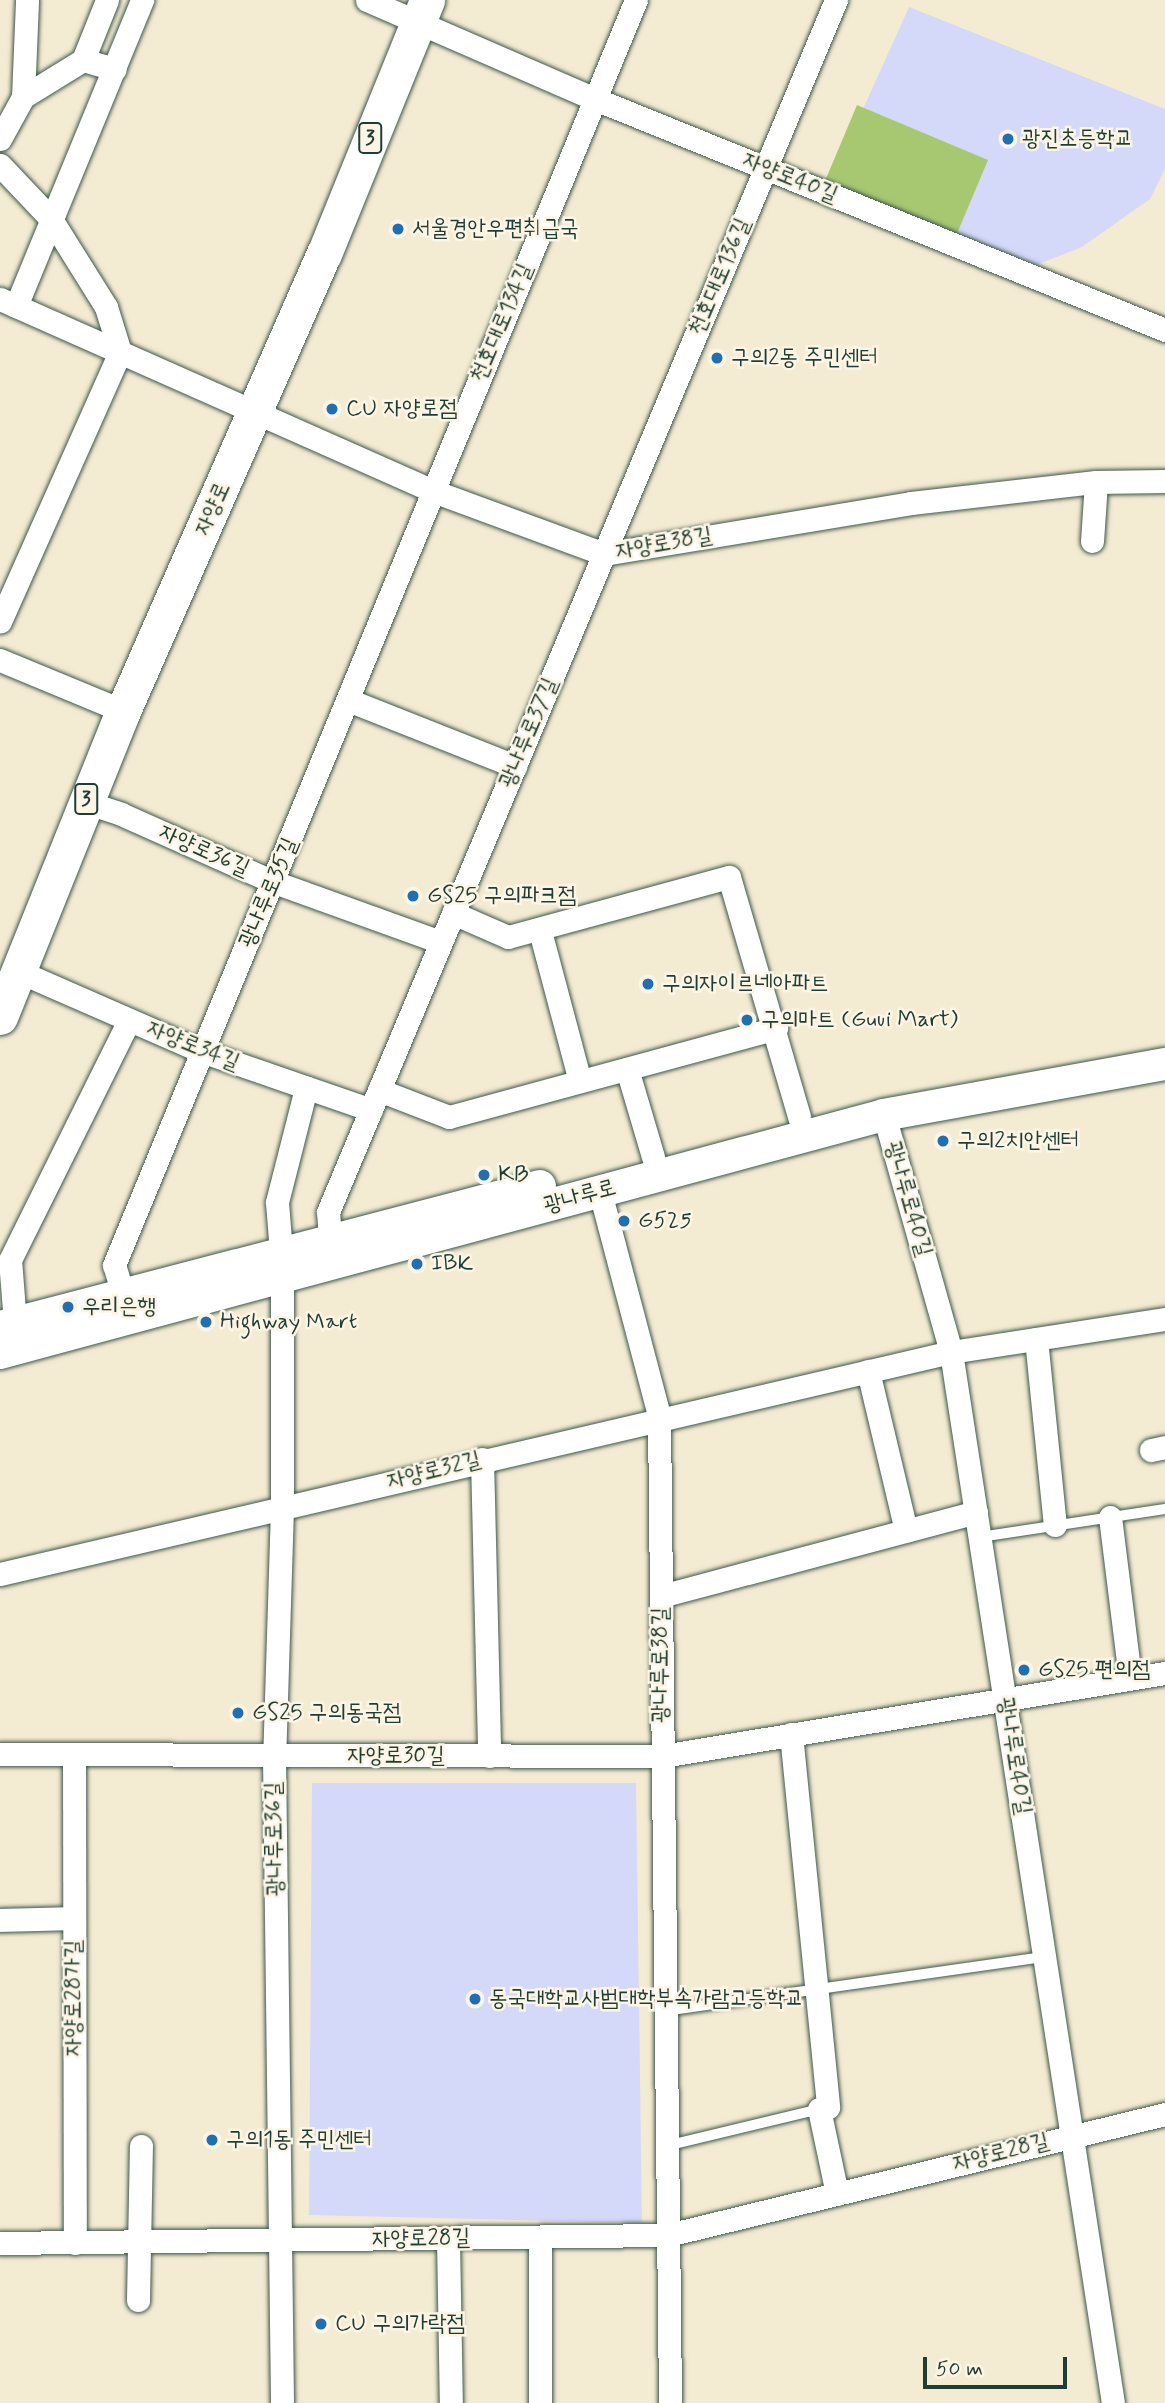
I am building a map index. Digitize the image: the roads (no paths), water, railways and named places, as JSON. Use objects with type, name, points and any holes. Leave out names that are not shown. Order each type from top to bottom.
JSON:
[{"type":"main road","name":"자양로","points":[[0,1017],[123,711],[256,413],[422,11]]},
{"type":"main road","name":"광나루로","points":[[0,1353],[281,1263],[330,1239],[799,1117],[1008,1067],[1165,1044]]},
{"type":"main road","name":"광나루로","points":[[7,1325],[123,1294],[281,1263],[600,1192],[884,1115],[1165,1063]]},
{"type":"street","points":[[0,139],[23,97],[27,0]]},
{"type":"street","points":[[23,97],[83,60],[107,0]]},
{"type":"street","points":[[8,302],[51,219],[142,0]]},
{"type":"street","name":"자양로40길","points":[[367,0],[422,11],[595,99],[1165,330]]},
{"type":"street","name":"천호대로134길","points":[[433,491],[636,0]]},
{"type":"street","name":"천호대로136길","points":[[604,554],[836,0]]},
{"type":"street","points":[[83,60],[115,69]]},
{"type":"street","points":[[0,165],[51,219],[106,307],[120,352],[0,621]]},
{"type":"street","name":"자양로38길","points":[[8,302],[433,491],[604,554],[911,503],[1096,482],[1165,481]]},
{"type":"street","points":[[1092,541],[1096,482]]},
{"type":"street","name":"광나루로35길","points":[[123,1294],[114,1265],[433,491]]},
{"type":"street","name":"광나루로37길","points":[[330,1239],[328,1212],[604,554]]},
{"type":"street","points":[[0,660],[123,711]]},
{"type":"street","points":[[348,700],[515,766]]},
{"type":"street","name":"자양로36길","points":[[85,802],[121,814],[274,882],[441,942]]},
{"type":"street","points":[[453,913],[508,937],[540,931],[729,877],[776,1028],[799,1117]]},
{"type":"street","points":[[540,931],[580,1082]]},
{"type":"street","name":"자양로34길","points":[[20,972],[201,1051],[306,1088],[375,1100]]},
{"type":"street","name":"광나루로","points":[[7,1325],[10,1260],[129,1020]]},
{"type":"street","points":[[375,1100],[449,1117],[776,1028]]},
{"type":"street","points":[[627,1069],[653,1157]]},
{"type":"street","points":[[281,1263],[276,1202],[306,1088]]},
{"type":"street","name":"광나루로40길","points":[[884,1115],[951,1352],[1113,2403]]},
{"type":"street","name":"광나루로38길","points":[[600,1192],[659,1416],[670,2403]]},
{"type":"street","name":"광나루로36길","points":[[281,1263],[282,1508],[274,1756],[282,2403]]},
{"type":"street","name":"자양로32길","points":[[0,1574],[659,1416],[951,1352],[1165,1319]]},
{"type":"street","points":[[1036,1339],[1055,1525]]},
{"type":"street","points":[[868,1371],[906,1531]]},
{"type":"street","points":[[482,1459],[489,1756]]},
{"type":"street","points":[[661,1596],[976,1512]]},
{"type":"street","points":[[1110,1517],[1130,1678]]},
{"type":"street","name":"자양로30길","points":[[0,1754],[662,1756],[1005,1697],[1165,1673]]},
{"type":"street","points":[[791,1734],[816,1989],[824,2108],[837,2194]]},
{"type":"street","name":"자양로28가길","points":[[74,1754],[75,2243]]},
{"type":"street","points":[[0,1920],[74,1918]]},
{"type":"street","name":"자양로28길","points":[[0,2243],[282,2242],[668,2235],[1165,2114]]},
{"type":"street","points":[[138,2300],[141,2146]]},
{"type":"street","points":[[540,2237],[540,2403]]},
{"type":"street","points":[[448,2239],[451,2403]]},
{"type":"lane","points":[[980,1537],[1165,1508]]},
{"type":"lane","points":[[664,2011],[1045,1957]]},
{"type":"lane","points":[[666,2146],[824,2108]]},
{"type":"place","name":"광진초등학교","points":[[1008,139]]},
{"type":"place","name":"서울경안우편취급국","points":[[398,229]]},
{"type":"place","name":"구의2동 주민센터","points":[[717,358]]},
{"type":"place","name":"CU 자양로점","points":[[332,409]]},
{"type":"place","name":"GS25 구의파크점","points":[[413,896]]},
{"type":"place","name":"구의자이르네아파트","points":[[648,984]]},
{"type":"place","name":"구의마트 (Guui Mart)","points":[[747,1020]]},
{"type":"place","name":"구의2치안센터","points":[[943,1141]]},
{"type":"place","name":"KB","points":[[484,1175]]},
{"type":"place","name":"G525","points":[[624,1221]]},
{"type":"place","name":"IBK","points":[[417,1264]]},
{"type":"place","name":"우리은행","points":[[68,1307]]},
{"type":"place","name":"Highway Mart","points":[[206,1322]]},
{"type":"place","name":"GS25 편의점","points":[[1024,1670]]},
{"type":"place","name":"GS25 구의동국점","points":[[238,1713]]},
{"type":"place","name":"동국대학교사범대학부속가람고등학교","points":[[475,1999]]},
{"type":"place","name":"구의1동 주민센터","points":[[212,2140]]},
{"type":"place","name":"CU 구의가락점","points":[[321,2324]]}]
